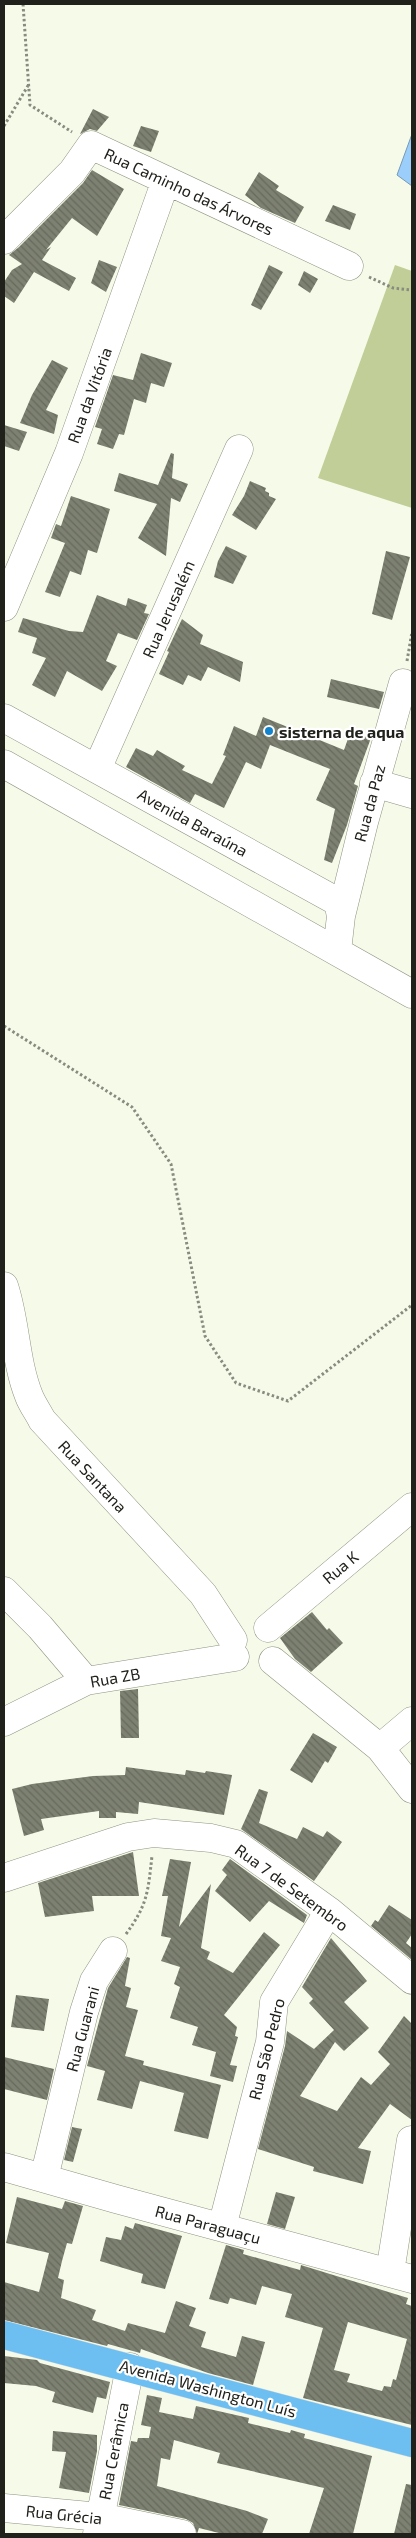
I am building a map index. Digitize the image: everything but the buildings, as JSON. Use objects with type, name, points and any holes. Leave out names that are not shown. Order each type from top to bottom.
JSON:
[{"type":"main road","name":"Avenida Washington Luís","points":[[4,2336],[130,2367],[412,2443]]},
{"type":"street","name":"Rua Caminho das Árvores","points":[[4,240],[72,172],[91,146],[356,270]]},
{"type":"street","name":"Rua da Vitória","points":[[4,607],[69,453],[166,180]]},
{"type":"street","name":"Rua Jerusalém","points":[[97,769],[239,449]]},
{"type":"street","name":"Rua da Paz","points":[[341,916],[374,782],[403,684]]},
{"type":"street","name":"Avenida Baraúna","points":[[4,718],[338,902],[341,916]]},
{"type":"street","points":[[4,764],[412,994]]},
{"type":"street","points":[[374,782],[412,794]]},
{"type":"street","points":[[338,951],[341,916]]},
{"type":"street","name":"Rua Santana","points":[[4,1286],[12,1309],[19,1356],[29,1396],[42,1420],[203,1594],[234,1649]]},
{"type":"street","name":"Rua K","points":[[268,1628],[412,1507]]},
{"type":"street","points":[[4,1591],[40,1628],[86,1681]]},
{"type":"street","points":[[258,1624],[268,1628],[278,1643],[273,1661],[266,1667],[258,1670],[248,1669],[234,1649],[239,1631],[248,1625],[258,1624]]},
{"type":"street","name":"Rua ZB","points":[[4,1722],[86,1681],[234,1649]]},
{"type":"street","points":[[273,1661],[380,1748],[412,1789]]},
{"type":"street","points":[[380,1748],[412,1721]]},
{"type":"street","name":"Rua 7 de Setembro","points":[[4,1878],[92,1847],[128,1837],[154,1833],[211,1838],[236,1844],[328,1911],[412,1980]]},
{"type":"street","name":"Rua São Pedro","points":[[222,2227],[270,2042],[274,2002],[328,1911]]},
{"type":"street","name":"Rua Guarani","points":[[44,2178],[84,2012],[94,1981],[112,1951]]},
{"type":"street","points":[[401,2276],[411,2140]]},
{"type":"street","name":"Rua Paraguaçu","points":[[4,2167],[401,2276]]},
{"type":"street","name":"Rua Cerâmica","points":[[99,2525],[130,2367]]},
{"type":"street","name":"Rua Grécia","points":[[4,2508],[99,2525],[182,2534]]},
{"type":"path","points":[[23,4],[30,82],[28,96],[30,105],[91,146]]},
{"type":"path","points":[[4,126],[30,82]]},
{"type":"path","points":[[356,270],[393,288],[412,290]]},
{"type":"path","points":[[403,684],[412,632]]},
{"type":"path","points":[[4,1026],[132,1107],[171,1164],[205,1336],[236,1383],[288,1401],[412,1305]]},
{"type":"path","points":[[112,1951],[144,1907],[149,1889],[154,1833]]},
{"type":"green space","points":[[395,265],[412,271],[412,508],[318,478]]},
{"type":"water","points":[[412,134],[412,186],[397,175]]},
{"type":"place","name":"sisterna de aqua","points":[[269,731]]}]
